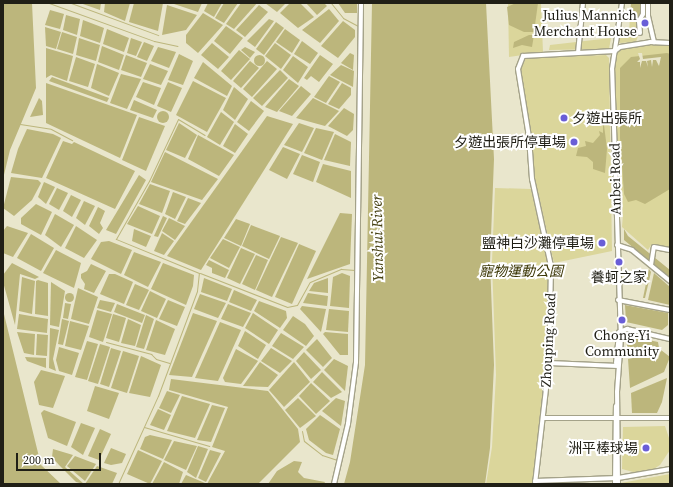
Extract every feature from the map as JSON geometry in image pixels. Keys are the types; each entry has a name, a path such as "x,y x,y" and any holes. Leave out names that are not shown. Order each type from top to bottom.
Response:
{"street":[{"path":"334,484 348,424 356,362 361,3"},
{"path":"583,3 578,53 615,51 620,47 654,42 670,43"},
{"name":"Anbei Road","path":"616,484 617,366 619,332 612,69 622,3"},
{"path":"640,33 639,21 643,14 643,3"},
{"path":"648,3 654,42"},
{"name":"Zhouping Road","path":"535,483 549,363 551,266 532,179 529,137 518,69 523,56 578,53"},
{"path":"617,245 628,247 670,281"},
{"path":"651,265 654,247 670,250"},
{"path":"618,300 670,310"},
{"path":"619,332 627,329 670,339"},
{"path":"549,363 617,366"},
{"path":"543,418 670,418"},
{"path":"535,483 616,478 670,469"}],"green space":[{"path":"508,3 541,3 543,52 509,57"},
{"path":"630,16 640,17 638,32 629,33"},
{"path":"638,36 636,42 619,43 620,38"},
{"path":"611,38 609,49 549,50 550,45"},
{"path":"655,43 670,45 670,248 651,245 648,250 622,227 623,214 619,213 615,67 617,53 623,48"},
{"path":"606,55 609,58 612,251 554,263 535,179 521,69 526,58"},
{"name":"寵物運動公園","path":"495,188 531,189 549,269 547,362 533,484 486,484 492,447 496,375 492,262"},
{"name":"洲平棒球場","path":"665,426 670,441 670,450 660,465 649,472 637,473 622,469 623,427"},
{"path":"670,474 670,484 621,484 621,483"}],"shaded area":[{"path":"631,3 642,3 640,17 630,16"}],"water":[{"path":"3,3 32,3 36,88 10,150 3,179"},
{"path":"80,3 101,3 100,10"},
{"path":"105,3 130,3 125,21 104,12"},
{"path":"134,3 163,3 158,31 129,22"},
{"path":"171,3 202,3 198,12"},
{"path":"208,3 222,3 214,17 204,11"},
{"path":"224,3 238,3 224,23 215,18"},
{"path":"241,3 257,3 234,29 226,24"},
{"path":"265,3 286,3 277,12"},
{"path":"290,3 300,3 314,17 298,28 280,13"},
{"path":"306,3 324,3 327,6 317,15"},
{"path":"338,3 357,3 357,13 345,13"},
{"name":"Yanshui River","path":"372,3 486,3 494,159 490,262 494,365 490,448 485,484 344,484 350,462 365,365"},
{"path":"516,3 538,3 534,32 524,32 509,25 507,7"},
{"path":"167,5 197,15 186,30 162,35"},
{"path":"259,5 268,12 245,37 236,30"},
{"path":"329,9 339,21 320,43 302,30"},
{"path":"50,10 64,14 60,29 45,25"},
{"path":"203,13 223,25 198,53 186,43 186,35"},
{"path":"66,15 80,19 77,35 63,30"},
{"path":"269,19 274,21 255,47 247,41"},
{"path":"83,20 104,28 100,43 80,36"},
{"path":"343,21 355,30 355,37 338,58 321,46"},
{"path":"276,22 284,28 264,55 256,49"},
{"path":"226,26 243,38 230,54 214,41"},
{"path":"45,27 61,32 56,49 46,46"},
{"path":"107,29 129,38 124,52 103,44"},
{"path":"285,29 300,40 292,53 276,42"},
{"path":"62,32 77,37 73,54 57,49"},
{"path":"529,35 534,35 532,47 522,45 513,48 514,42"},
{"path":"79,38 100,45 96,61 76,55"},
{"path":"131,38 142,42 136,56 127,53"},
{"path":"302,41 318,53 310,64 294,54"},
{"path":"144,42 154,46 147,61 137,57"},
{"path":"212,43 229,57 218,69 201,55"},
{"path":"275,43 291,55 281,69 265,56"},
{"path":"102,46 124,55 119,70 98,62"},
{"path":"158,47 176,52 169,68 151,61"},
{"path":"245,47 255,52 250,58 241,50"},
{"path":"46,48 73,56 67,81 51,75 46,78"},
{"path":"239,50 250,59 231,80 221,71"},
{"path":"350,53 354,55 353,70 341,63"},
{"path":"667,53 670,54 670,189 645,204 636,200 628,202 624,194 620,138 620,68 631,57"},
{"path":"179,54 193,61 183,85 168,80"},
{"path":"259,54 263,56 265,60 263,64 259,66 255,64 253,60 255,56"},
{"path":"126,55 147,63 141,77 121,70"},
{"path":"320,55 333,64 319,82 311,76 307,80 304,78"},
{"path":"293,56 308,67 298,83 283,70"},
{"path":"76,57 95,64 88,87 69,81"},
{"path":"250,61 259,68 241,88 233,81"},
{"path":"267,61 277,69 252,97 243,89"},
{"path":"203,62 232,86 227,96 194,78"},
{"path":"97,64 119,73 109,96 91,88"},
{"path":"150,64 168,71 161,85 143,79"},
{"path":"341,65 354,71 353,87 330,75"},
{"path":"280,70 288,78 262,106 253,98"},
{"path":"121,74 141,79 127,109 110,103"},
{"path":"329,76 340,82 326,103 314,97"},
{"path":"52,77 109,98 107,102 49,81"},
{"path":"289,79 299,86 277,112 265,107"},
{"path":"193,81 226,98 207,132 176,115"},
{"path":"143,82 161,88 154,105 136,97"},
{"path":"168,82 182,88 171,112 157,106"},
{"path":"46,83 137,115 120,158 46,123"},
{"path":"342,83 351,88 351,95 339,109 328,104"},
{"path":"301,86 311,94 292,116 279,111"},
{"path":"234,87 248,99 235,120 223,110"},
{"path":"39,98 42,101 43,115 30,117"},
{"path":"313,98 339,111 325,126 296,118"},
{"path":"134,100 157,110 153,118 130,110"},
{"path":"251,101 264,111 249,131 237,122"},
{"path":"344,108 354,114 353,130 347,136 328,126"},
{"path":"161,111 165,111 169,117 165,123 161,123 157,119 157,115"},
{"path":"221,112 234,122 220,145 207,137"},
{"path":"267,116 293,124 201,270 167,256"},
{"path":"139,117 165,126 146,171 122,160"},
{"path":"603,117 607,149 605,173 593,169 593,162 587,157 576,156 578,148 586,146 585,141 593,143 600,135 599,131 603,133"},
{"path":"179,123 197,135 185,158 166,150"},
{"path":"299,123 314,128 302,152 284,145"},
{"path":"235,124 248,134 235,153 223,146"},
{"path":"316,128 334,132 322,160 304,153"},
{"path":"27,129 53,134 61,138 42,178 11,173 18,149"},
{"path":"335,134 351,142 350,166 324,160"},
{"path":"198,135 234,155 219,176 188,159"},
{"path":"63,141 72,144 74,142 135,171 115,209 46,178"},
{"path":"283,147 300,154 287,179 269,170"},
{"path":"165,152 218,179 202,200 151,182"},
{"path":"302,155 320,162 313,182 293,174"},
{"path":"323,164 351,171 351,198 316,182"},
{"path":"139,175 146,180 116,234 106,230"},
{"path":"11,177 38,180 41,183 32,200 14,216 3,208"},
{"path":"44,182 55,187 46,204 38,197"},
{"path":"150,184 170,191 162,213 139,204"},
{"path":"57,188 68,193 59,210 49,204"},
{"path":"173,192 186,197 175,219 165,214"},
{"path":"71,195 81,200 72,217 63,211"},
{"path":"188,198 201,203 185,224 177,221"},
{"path":"84,201 95,206 85,225 76,218"},
{"path":"36,204 52,212 41,235 21,224 21,218"},
{"path":"138,206 160,216 152,234 127,224"},
{"path":"98,207 105,211 100,223 103,228 99,234 89,226"},
{"path":"340,213 352,214 350,264 307,279"},
{"path":"55,214 74,225 61,247 45,235"},
{"path":"163,216 167,218 158,237 154,236"},
{"path":"169,218 185,226 175,240 162,231"},
{"path":"236,219 250,224 241,246 224,238"},
{"path":"251,225 280,236 269,259 242,246"},
{"path":"7,226 28,233 13,257 3,253 3,231"},
{"path":"76,226 97,240 84,258 65,248"},
{"path":"134,229 151,236 146,247 132,241"},
{"path":"624,229 628,236 670,270 670,278 624,240"},
{"path":"162,233 174,241 164,255 154,251"},
{"path":"31,234 54,248 41,271 17,258"},
{"path":"281,237 298,243 272,297 256,290"},
{"path":"223,239 240,247 229,268 210,258"},
{"path":"109,241 132,250 121,274 91,259 101,242"},
{"path":"299,244 316,251 292,304 275,297"},
{"path":"241,248 255,254 240,284 227,278"},
{"path":"56,250 81,263 74,288 43,273"},
{"path":"134,252 161,262 148,287 124,275"},
{"path":"256,255 268,260 255,290 242,284"},
{"path":"209,260 229,270 225,278 212,273 212,268 206,265"},
{"path":"12,263 39,277 35,279 20,274 15,325 3,282 3,275"},
{"path":"163,263 194,275 193,286 186,305 151,289"},
{"path":"91,264 106,271 94,293 84,289 85,284 81,278 81,274 87,271"},
{"path":"649,269 651,272 645,298 643,298"},
{"path":"342,273 350,276 349,308 330,306 333,277"},
{"path":"654,273 670,287 670,305 648,300"},
{"path":"109,274 115,274 133,282 124,304 100,294"},
{"path":"22,277 35,281 32,314 19,311"},
{"path":"204,278 232,289 227,301 201,292"},
{"path":"328,278 328,293 309,291 314,283"},
{"path":"38,280 48,283 48,316 35,314 36,281"},
{"path":"51,282 65,291 59,327 50,325"},
{"path":"135,284 149,290 139,310 126,305"},
{"path":"78,288 98,297 89,324 71,319"},
{"path":"234,290 257,300 251,311 229,302"},
{"path":"150,291 166,299 157,318 141,311"},
{"path":"69,292 74,297 69,302 64,297"},
{"path":"308,293 328,296 327,306 303,303"},
{"path":"200,294 226,303 218,318 194,309"},
{"path":"100,300 115,303 111,312 97,308"},
{"path":"168,300 185,307 177,326 159,319"},
{"path":"259,301 286,311 287,318 280,328 254,311"},
{"path":"65,303 71,304 68,319 63,318"},
{"path":"117,304 145,315 142,323 114,312"},
{"path":"228,304 251,313 243,327 221,319"},
{"path":"625,305 668,313 668,325 662,330 626,322"},
{"path":"302,306 326,309 321,332 300,309"},
{"path":"329,309 349,311 348,332 326,330"},
{"path":"3,310 41,465 61,484 3,484"},
{"path":"97,310 112,314 103,342 89,337"},
{"path":"193,313 217,321 192,377 169,375"},
{"path":"253,313 278,330 269,344 245,328"},
{"path":"19,314 48,319 47,333 17,329"},
{"path":"113,314 126,318 119,342 106,338"},
{"path":"146,315 154,319 144,349 136,347"},
{"path":"293,316 305,324 314,336 306,346 283,330"},
{"path":"62,319 69,321 63,345 58,344"},
{"path":"128,319 141,325 135,346 121,343"},
{"path":"156,320 175,329 165,355 146,350"},
{"path":"70,321 89,326 81,350 65,346"},
{"path":"220,322 241,330 218,381 195,378"},
{"path":"50,328 59,330 53,359 56,371 49,368"},
{"path":"245,331 266,345 258,359 238,346"},
{"path":"17,332 35,334 34,355 24,353"},
{"path":"325,332 348,334 348,355 340,355 323,334"},
{"path":"281,333 304,347 293,359 272,346"},
{"path":"37,334 48,335 47,356 36,355"},
{"path":"630,336 658,342 659,348 655,352 630,353 626,349"},
{"path":"317,339 332,358 323,367 306,350"},
{"path":"87,341 98,344 87,380 75,377"},
{"path":"100,344 110,347 98,384 88,381"},
{"path":"59,347 79,353 72,375 59,371 56,360"},
{"path":"111,348 121,351 109,387 100,384"},
{"path":"271,348 292,361 280,373 261,361"},
{"path":"236,349 258,361 241,384 225,382 223,378"},
{"path":"661,350 670,357 664,372 630,388 628,359 648,355 658,359"},
{"path":"123,351 139,356 127,393 111,388"},
{"path":"304,352 321,370 311,379 296,361"},
{"path":"141,356 161,365 150,397 129,393"},
{"path":"25,357 46,358 46,368 27,361"},
{"path":"334,359 348,366 345,391 324,370"},
{"path":"260,362 278,375 268,387 243,386"},
{"path":"294,362 310,382 284,407 269,390"},
{"path":"41,370 65,376 53,408 39,405 34,382"},
{"path":"322,372 342,392 331,398 313,382"},
{"path":"667,378 662,402 657,413 632,413 631,393"},
{"path":"171,379 268,391 298,429 300,442 258,484 207,484 225,451 212,447 228,407 169,390"},
{"path":"311,383 330,401 316,414 299,396"},
{"path":"95,386 119,393 109,419 87,411"},
{"path":"167,391 180,395 171,413 159,408"},
{"path":"182,396 210,404 195,438 167,431"},
{"path":"298,398 316,416 300,428 285,410"},
{"path":"336,398 345,401 341,426 322,411"},
{"path":"212,405 225,408 211,442 197,440"},
{"path":"158,409 171,415 164,430 150,425"},
{"path":"44,410 76,422 67,446 48,438 41,413"},
{"path":"320,415 340,429 333,455 326,453 309,440 306,429"},
{"path":"81,423 95,428 83,455 71,447"},
{"path":"100,429 111,434 99,460 88,456"},
{"path":"150,435 172,440 163,459 140,449 145,437"},
{"path":"174,441 197,446 186,470 164,460"},
{"path":"198,446 208,449 196,478 187,472"},
{"path":"111,448 126,454 122,463 111,465 104,463"},
{"path":"53,449 73,455 65,467 84,484 76,482 59,465 52,457"},
{"path":"138,450 162,461 150,484 127,474"},
{"path":"210,450 221,453 206,482 198,478"},
{"path":"75,456 96,464 85,481 67,466"},
{"path":"294,461 302,462 298,472 304,478 325,482 324,484 268,484 277,471"},
{"path":"164,462 183,472 179,484 152,484"},
{"path":"97,466 117,473 112,484 85,484"},
{"path":"186,475 205,483 181,484"}],"pier":[{"path":"638,53 642,53 643,59 661,57 659,66 656,60 653,60 652,67 651,60 647,61 648,67 646,61 642,61 640,68 640,62 637,62 640,59"}],"waterway":[{"path":"49,3 154,41 177,46"},
{"path":"71,3 158,35"},
{"path":"331,3 343,18 358,26"},
{"path":"118,484 158,396 197,291 199,273 116,239 149,181 178,119 205,135"},
{"path":"20,124 51,129 72,140"},
{"path":"200,273 287,307 297,305 310,282 341,269 355,270"},
{"path":"106,342 151,354 156,359 169,363"},
{"path":"144,427 209,446"},
{"path":"302,431 304,441 322,455 337,460"}],"place":[{"name":"Julius Mannich Merchant House","path":"645,23"},
{"name":"夕遊出張所","path":"564,118"},
{"name":"夕遊出張所停車場","path":"574,142"},
{"name":"鹽神白沙灘停車場","path":"602,243"},
{"name":"養蚵之家","path":"619,262"},
{"name":"Chong-Yi Community","path":"622,320"},
{"name":"洲平棒球場","path":"646,448"}]}
